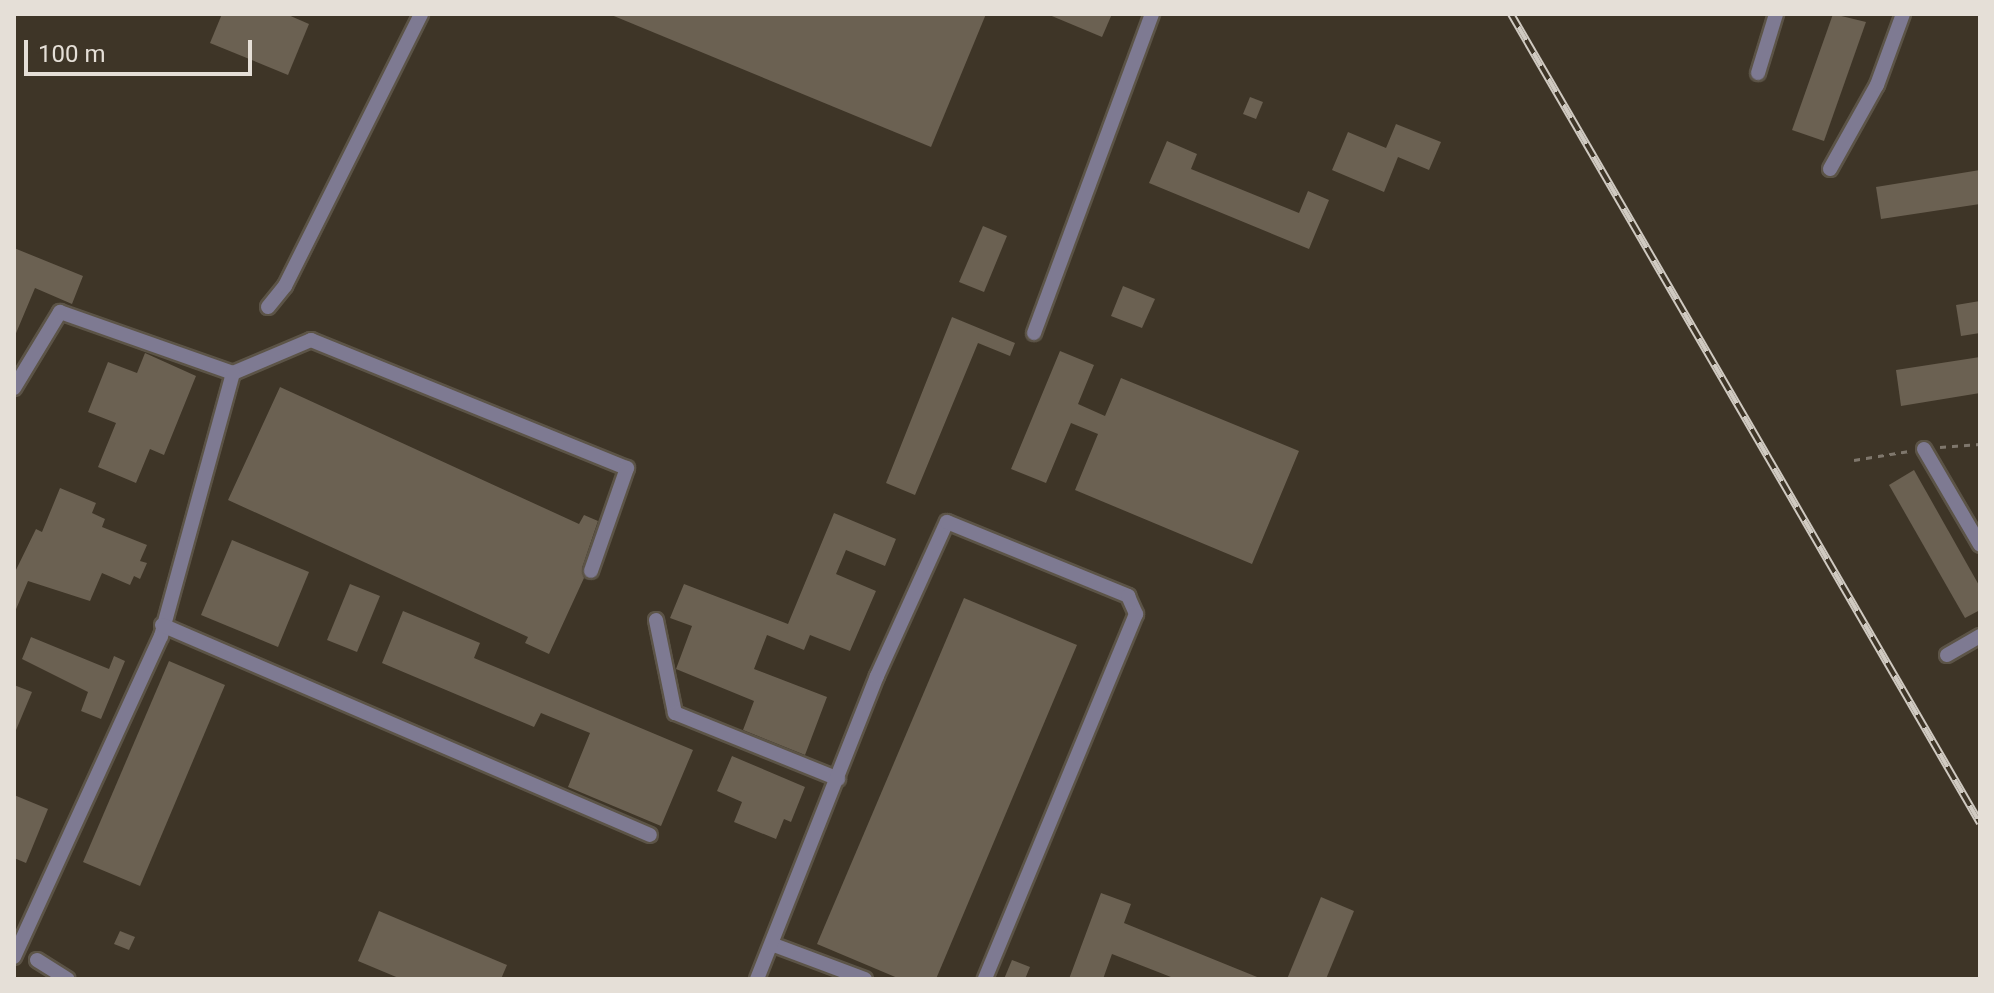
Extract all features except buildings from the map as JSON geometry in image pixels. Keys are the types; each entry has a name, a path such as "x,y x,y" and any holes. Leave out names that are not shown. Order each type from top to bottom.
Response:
{"lane":[{"path":"268,307 299,259 421,14"},
{"path":"1034,333 1152,14"},
{"path":"1758,73 1776,14"},
{"path":"1830,169 1877,85 1897,16"},
{"path":"14,388 60,312 233,373 311,340 627,468 591,571"},
{"path":"14,957 162,625 233,373"},
{"path":"1924,449 1980,545"},
{"path":"757,979 774,945 838,779 947,522 1128,596 1136,614 985,979"},
{"path":"656,620 675,713 838,779"},
{"path":"162,625 650,835"},
{"path":"1947,655 1980,636"},
{"path":"774,945 865,979"},
{"path":"37,960 68,979"}],"railway":[{"path":"1511,14 1980,823"}]}
